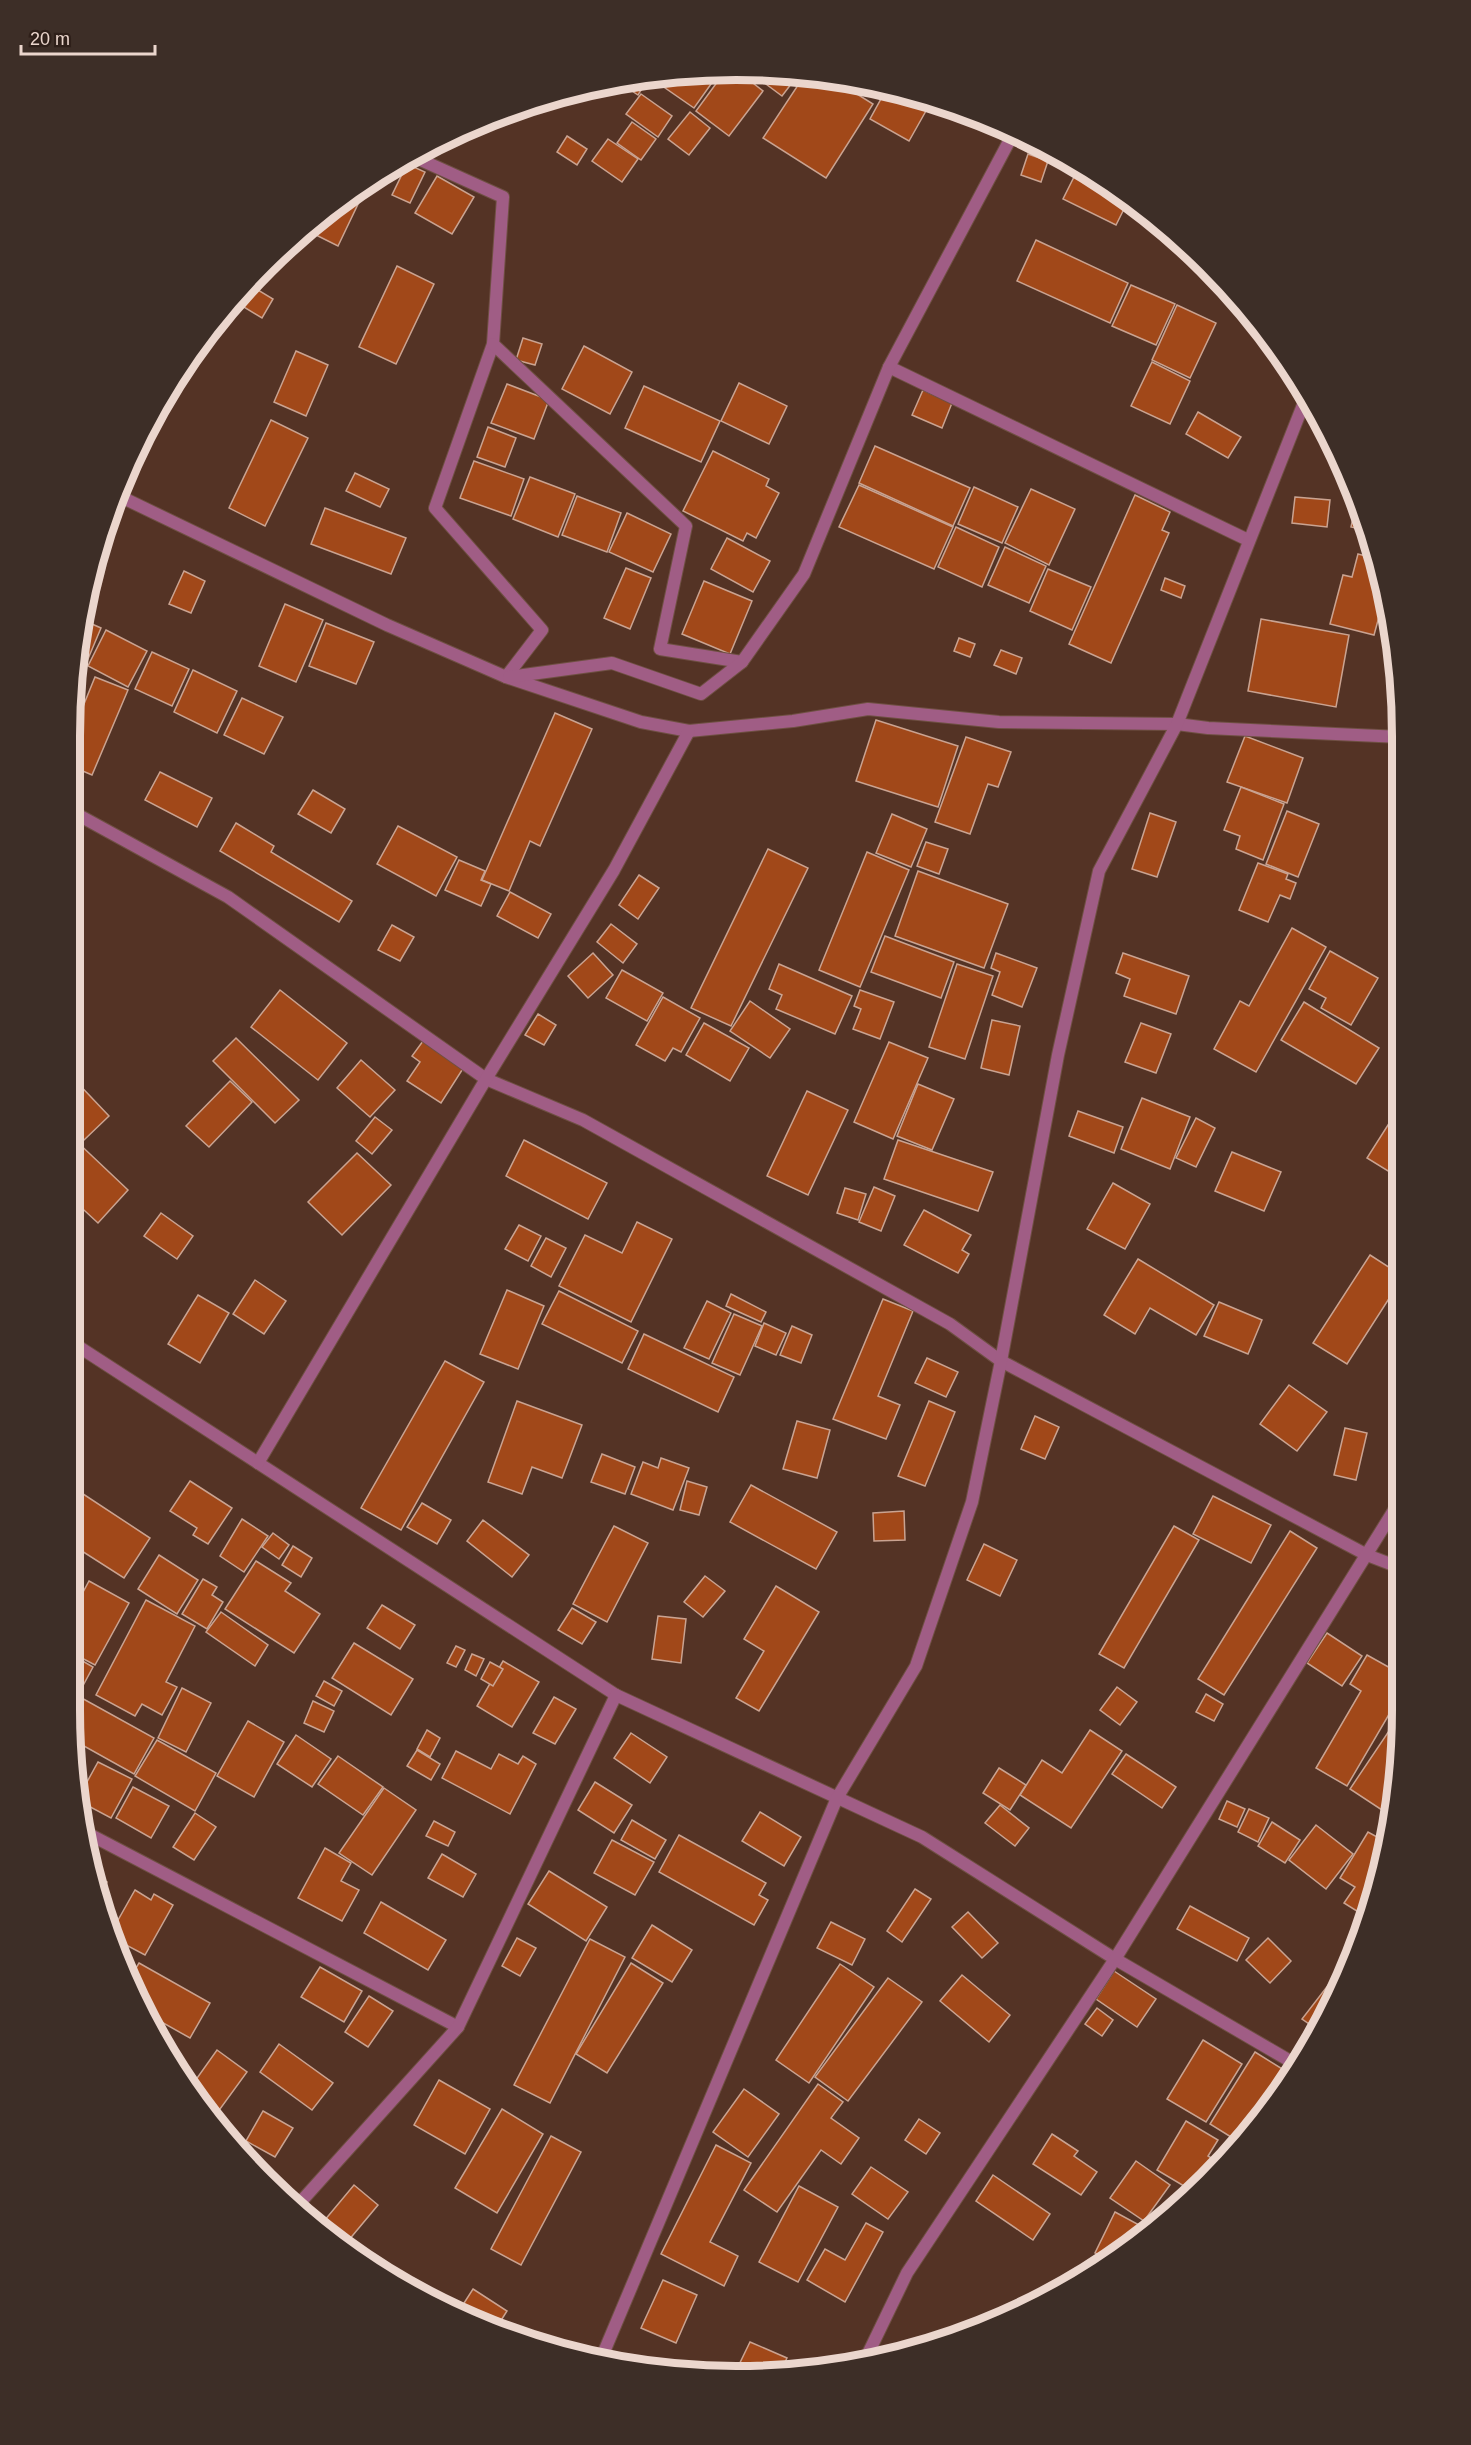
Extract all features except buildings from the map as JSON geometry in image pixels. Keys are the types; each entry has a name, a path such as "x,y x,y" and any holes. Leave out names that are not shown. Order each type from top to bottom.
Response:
{"street":[{"path":"506,677 612,663 701,694 742,662 804,574 889,367 1010,140"},
{"path":"421,160 503,197 493,344 435,508 542,630 506,677"},
{"path":"493,344 686,526 660,649 742,662"},
{"path":"889,367 1248,540"},
{"path":"604,2352 724,2061 837,1798 916,1666 972,1502 1058,1055 1099,871 1177,724 1303,406"},
{"path":"124,498 387,625 506,677 641,722 689,731 793,721 868,709 999,722 1177,724 1208,728 1392,737"},
{"path":"258,1463 486,1079 614,870 689,731"},
{"path":"80,816 228,897 486,1079 593,1126 950,1324 1001,1360 1367,1555 1392,1565"},
{"path":"80,1348 616,1695 922,1837 1115,1959 1290,2061"},
{"path":"869,2352 907,2272 1115,1959 1392,1514"},
{"path":"301,2201 458,2027 616,1695"},
{"path":"92,1836 458,2027"}]}
